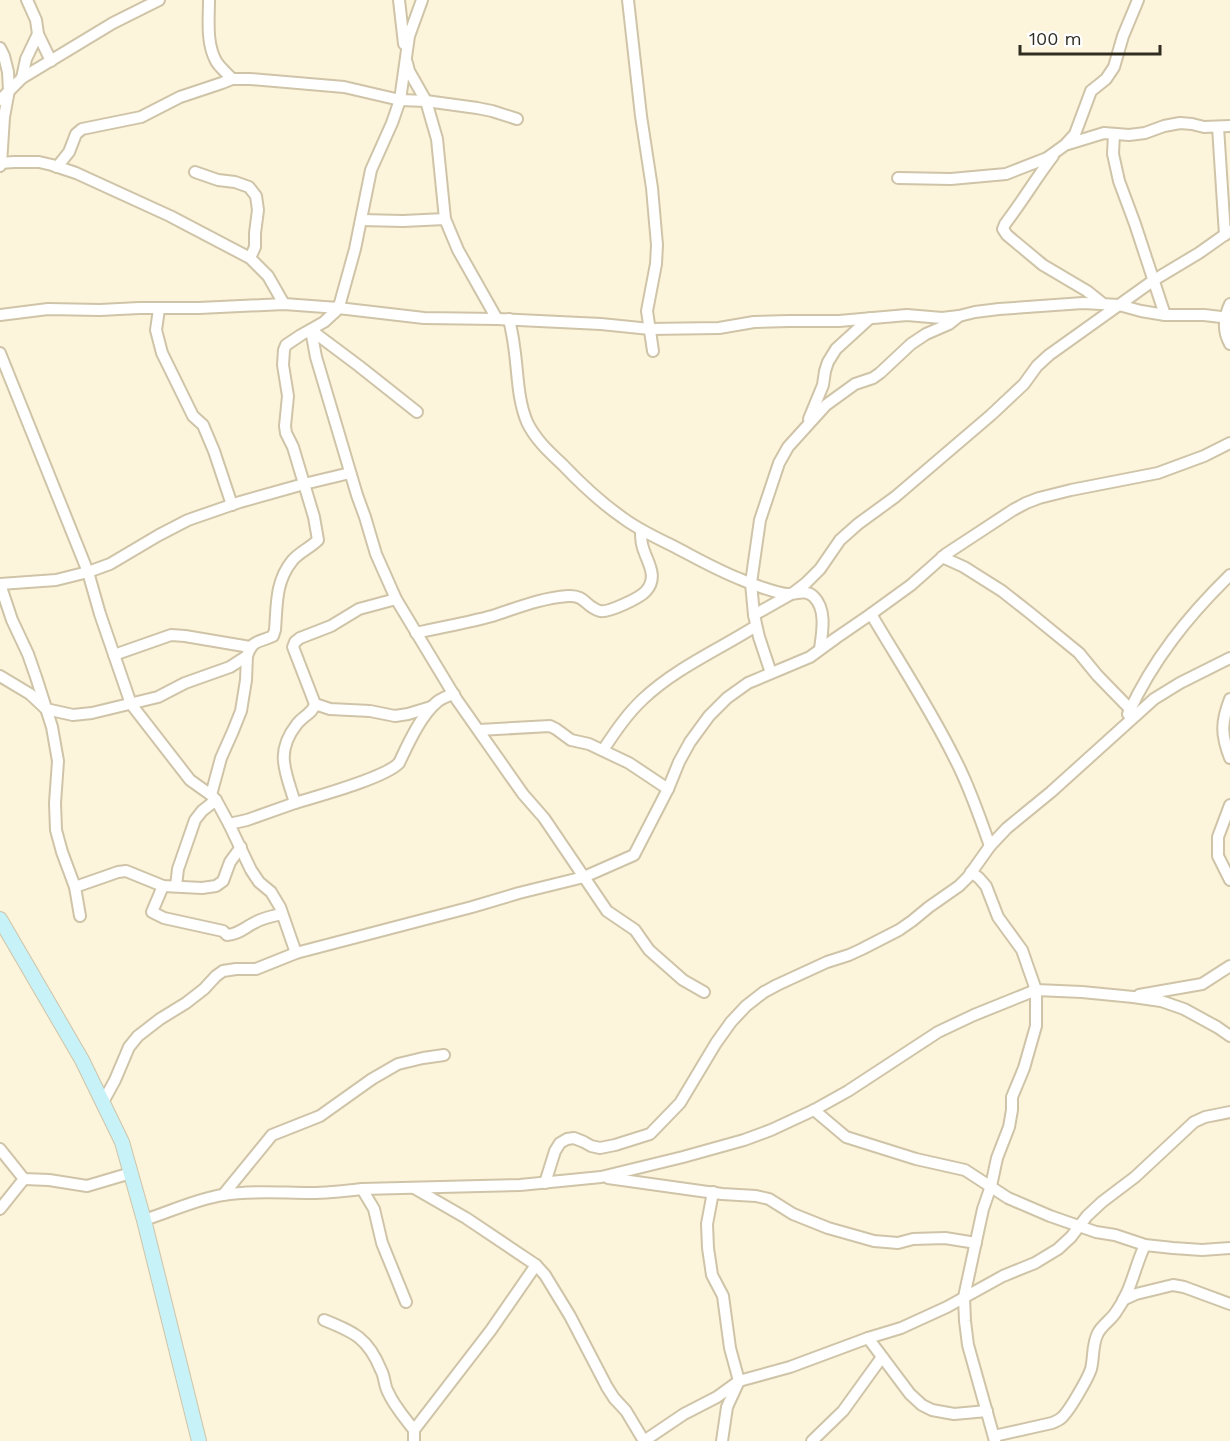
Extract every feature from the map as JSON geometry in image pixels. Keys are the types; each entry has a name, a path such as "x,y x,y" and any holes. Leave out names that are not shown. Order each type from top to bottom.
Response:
{"street":[{"path":"27,0 36,20 38,34 51,61"},
{"path":"0,100 22,78 112,23 159,0"},
{"path":"209,0 208,28 211,51 217,62 232,79"},
{"path":"399,0 408,71 426,101 437,139 445,219 458,250 497,319"},
{"path":"0,676 30,694 46,709 73,715 92,713 158,697 185,683 230,667 249,652 255,643 273,636 277,595 283,577 291,562 318,540 314,517 293,447 286,433 288,396 283,365 284,350 286,345 324,322 338,308 355,249 371,170 400,100 408,36 422,0"},
{"path":"628,0 657,245 657,264 647,311 653,351"},
{"path":"898,178 951,179 1006,174 1047,158 1065,145 1075,134 1091,92 1106,79 1114,67 1123,36 1138,0"},
{"path":"22,78 38,34"},
{"path":"0,48 8,72 9,90 0,165 14,162 39,162 57,167 76,173 170,216 250,258 268,276 284,304"},
{"path":"215,85 217,62"},
{"path":"57,167 69,152 76,134 82,129 141,117 180,97 232,79 344,87 400,100 426,101 492,111 517,119"},
{"path":"1065,145 1104,133 1129,135 1145,133 1180,123 1204,127 1230,126"},
{"path":"754,615 806,583 820,569 840,540 896,497 991,415 1024,384 1037,366 1049,355 1154,280 1227,233 1218,127"},
{"path":"1114,134 1113,154 1119,181 1136,224 1165,315"},
{"path":"1055,152 1005,224 1004,229 1007,235 1043,264 1102,303"},
{"path":"195,172 249,187 256,196 258,210 255,247 250,258"},
{"path":"361,220 445,219"},
{"path":"0,315 48,309 232,308 284,304 424,318 509,319 650,329 719,328 754,322 839,321 907,315 942,318 1007,308 1102,303 1165,315 1227,317"},
{"path":"1230,304 1225,329 1230,344"},
{"path":"159,309 156,330 162,353 193,416 203,425 232,505"},
{"path":"771,673 756,626 751,583 760,520 779,463 788,447 840,393 855,384 873,378 911,344 926,334 949,324 959,316"},
{"path":"806,427 823,386 828,362 836,349 870,318"},
{"path":"509,319 521,402 527,422 545,447 578,482 623,519 641,530 717,569 751,583 786,594 801,592 814,597 821,610 823,622 820,649"},
{"path":"311,330 417,412"},
{"path":"311,330 316,357 371,541 396,599 416,633 454,694 607,910 635,930 649,950 683,980 704,992"},
{"path":"0,353 88,572 131,704 190,780 214,798 251,870 259,882 271,892 280,907 296,953"},
{"path":"104,1102 129,1047 138,1036 186,1003 223,971 256,969 296,953 519,892 584,877 634,855 690,742 709,716 727,698 748,683 810,657 911,585 942,557 1013,510 1039,498 1082,487 1158,473 1204,456 1230,443"},
{"path":"80,916 75,887 56,830 58,761 52,727 28,654 12,620 1,588 56,580 88,572 110,564 188,520 304,484 350,473"},
{"path":"416,633 470,622 552,598 581,597 587,604 599,611 605,611 637,598 645,592 652,581 648,559 642,546 641,530"},
{"path":"942,557 964,567 1002,591 1038,619 1079,653 1131,710"},
{"path":"1123,727 1152,668 1168,644 1199,606 1230,575"},
{"path":"295,803 283,761 284,747 298,722 314,709 315,704 293,647 295,642 331,626 359,609 396,599"},
{"path":"871,614 925,703 953,755 990,846"},
{"path":"603,750 620,725 655,689 715,649 756,626"},
{"path":"114,655 171,635 249,652"},
{"path":"176,886 178,869 195,820 214,798 221,758 241,711 249,652"},
{"path":"545,1183 555,1151 560,1143 567,1139 574,1138 600,1148 650,1134 680,1103 716,1043 746,1006 764,992 827,962 849,955 899,930 968,877 990,846 1007,828 1051,792 1154,699 1230,658"},
{"path":"229,824 360,782 395,767 432,707 444,697 454,694"},
{"path":"1230,699 1223,721 1223,736 1230,758"},
{"path":"315,704 330,709 370,711 395,716 432,707"},
{"path":"52,727 73,715"},
{"path":"479,730 550,726 571,740 588,744 629,763 668,789"},
{"path":"1230,805 1218,837 1218,855 1230,880"},
{"path":"75,887 118,872 126,872 163,886 202,888 216,886 223,881 230,862 240,848"},
{"path":"971,872 986,886 999,917 1022,950 1036,990 1036,1026 1024,1068 1012,1097 1009,1127 997,1158 983,1209 964,1297 968,1346 994,1438 1052,1423 1068,1411 1090,1372 1094,1341 1123,1300 1133,1280 1145,1245"},
{"path":"163,886 152,912 155,915 213,928 227,935 235,934 254,923 282,914"},
{"path":"0,921 82,1060 122,1142 144,1220 199,1441"},
{"path":"1132,997 1202,984 1230,966"},
{"path":"144,1220 200,1200 223,1195 253,1192 319,1193 362,1189 545,1183 602,1177 683,1157 744,1140 814,1110 848,1091 938,1032 1036,990 1082,992 1161,1001 1184,1009 1230,1036"},
{"path":"223,1195 272,1135 320,1116 372,1079 398,1064 444,1055"},
{"path":"814,1110 846,1137 916,1159 965,1170 1008,1198 1096,1232 1115,1235 1145,1245 1202,1250 1230,1248"},
{"path":"411,1187 466,1218 536,1265 545,1275 570,1316 607,1387 626,1411 644,1441 739,1381 790,1367 901,1328 1003,1276 1035,1263 1071,1237 1078,1226 1102,1202 1135,1177 1194,1122 1205,1117 1230,1112"},
{"path":"0,1149 24,1179 87,1186 131,1173"},
{"path":"602,1177 756,1196 828,1228 873,1241 898,1243 913,1239 937,1238 976,1243"},
{"path":"0,1209 24,1179"},
{"path":"362,1189 374,1209 382,1243 406,1302"},
{"path":"713,1192 707,1224 708,1248 712,1275 723,1296 730,1348 739,1381 727,1407 722,1441"},
{"path":"324,1320 361,1338 372,1350 383,1372 387,1390 414,1436 536,1265"},
{"path":"1123,1300 1136,1294 1173,1285 1230,1304"},
{"path":"868,1338 910,1394 922,1406 954,1414 987,1411"},
{"path":"812,1441 843,1411 882,1357"}]}
